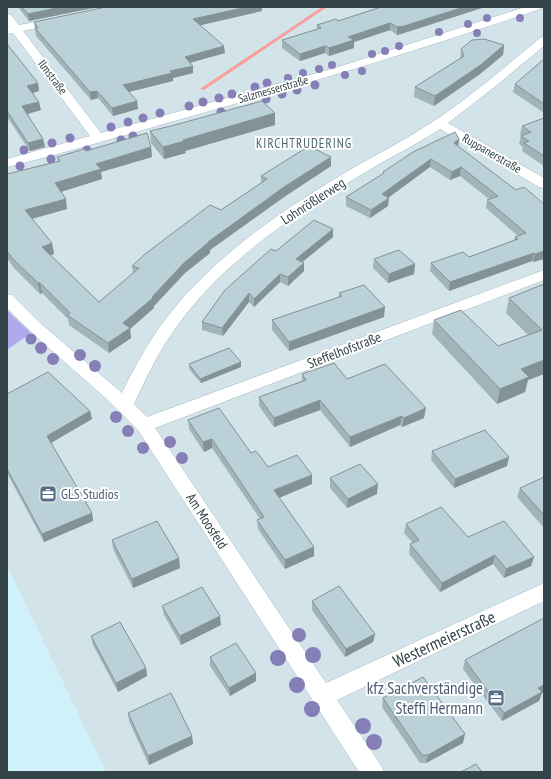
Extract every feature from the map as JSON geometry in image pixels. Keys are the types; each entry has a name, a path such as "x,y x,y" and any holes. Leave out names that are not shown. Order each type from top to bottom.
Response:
{"street":[{"name":"Salzmesserstraße","path":"7,163 306,80 458,34 536,7"},
{"name":"Ilmstraße","path":"7,17 12,30 98,138"},
{"path":"12,30 68,18"},
{"name":"Lohnrößlerweg","path":"125,405 149,355 171,323 198,291 228,263 282,221 338,184 439,123 496,81 544,40"},
{"name":"Ruppanerstraße","path":"439,123 538,175 544,184"},
{"name":"Steffelhofstraße","path":"144,425 544,275"},
{"name":"Am Moosfeld","path":"7,299 34,327 125,405 144,425 372,772"},
{"name":"Westermeierstraße","path":"322,696 544,592"}],"shaded area":[{"path":"7,7 544,7 544,772 106,772 7,566 7,350 31,333 7,310"},
{"path":"7,310 31,333 7,350"},
{"path":"7,566 106,772 7,772"}],"building":[{"path":"22,7 61,7 28,14"},
{"path":"106,7 247,7 193,19 224,46 185,57 193,66 170,71 172,73 123,85 137,101 112,108 97,91 90,92 35,28 38,28 34,22"},
{"path":"381,7 464,7 404,26 397,27 390,23 348,37 354,40 329,48 325,46 300,54 282,40 321,28 317,25 336,19 338,21"},
{"path":"484,39 504,45 482,64 435,96 415,87 464,56 461,49 472,40"},
{"path":"7,44 38,83 27,86 39,102 22,106 43,139 28,143 7,111"},
{"path":"544,59 544,104 515,84"},
{"path":"262,101 275,113 163,147 150,131 171,126"},
{"path":"544,118 544,156 524,143 529,141 521,136 531,132 522,126"},
{"path":"455,132 459,139 454,143 516,190 524,187 544,204 544,251 534,253 450,282 431,263 463,252 469,257 518,239 515,237 526,233 487,200 498,196 461,167 452,172 431,159 382,194 389,198 371,210 346,197 384,173 383,172 413,152"},
{"path":"147,133 151,147 96,164 101,169 55,183 66,199 25,210 52,243 42,247 99,302 139,268 132,266 145,254 210,205 221,210 267,179 261,176 309,146 331,157 284,187 208,242 184,263 152,297 153,298 123,323 130,328 108,343 67,315 70,313 12,258 7,251 7,174 60,161 57,157 84,149 86,151"},
{"path":"314,220 333,229 296,259 304,263 288,277 280,274 254,299 249,293 222,328 202,322 225,290 271,249 276,251"},
{"path":"399,250 415,264 389,274 374,259"},
{"path":"544,284 544,360 521,369 529,377 500,389 434,320 461,310 498,346 542,330 509,298"},
{"path":"364,285 385,307 289,342 272,320 342,296 339,293"},
{"path":"229,348 241,362 200,379 189,364"},
{"path":"334,363 347,379 385,364 426,408 404,418 402,416 350,437 320,400 274,418 259,397 306,380 302,374"},
{"path":"48,372 90,411 47,436 92,513 42,534 7,469 7,394"},
{"path":"219,408 251,453 256,451 268,467 297,455 312,475 274,490 314,547 285,560 257,520 264,517 212,439 203,442 188,420"},
{"path":"485,430 509,457 455,479 432,451"},
{"path":"360,464 378,484 348,499 330,478"},
{"path":"544,477 544,515 520,488"},
{"path":"441,507 468,537 504,521 534,557 506,569 495,555 442,583 410,544 419,540 406,524"},
{"path":"157,521 179,558 132,579 112,540"},
{"path":"339,586 375,634 346,649 312,601"},
{"path":"202,587 220,616 180,636 162,606"},
{"path":"544,618 544,685 538,688 542,692 504,713 465,660"},
{"path":"120,622 146,668 116,683 91,636"},
{"path":"236,643 256,673 229,688 210,657"},
{"path":"423,677 465,734 428,755 422,755 383,698"},
{"path":"171,693 192,736 148,756 128,713"},
{"path":"476,764 482,772 461,772"}],"waterway":[{"path":"202,89 325,7"}],"place":[{"name":"GLS Studios","path":"48,494"},
{"name":"kfz Sachverständige Steffi Hermann","path":"496,698"}],"district":[{"name":"KIRCHTRUDERING","path":"304,143"}]}
